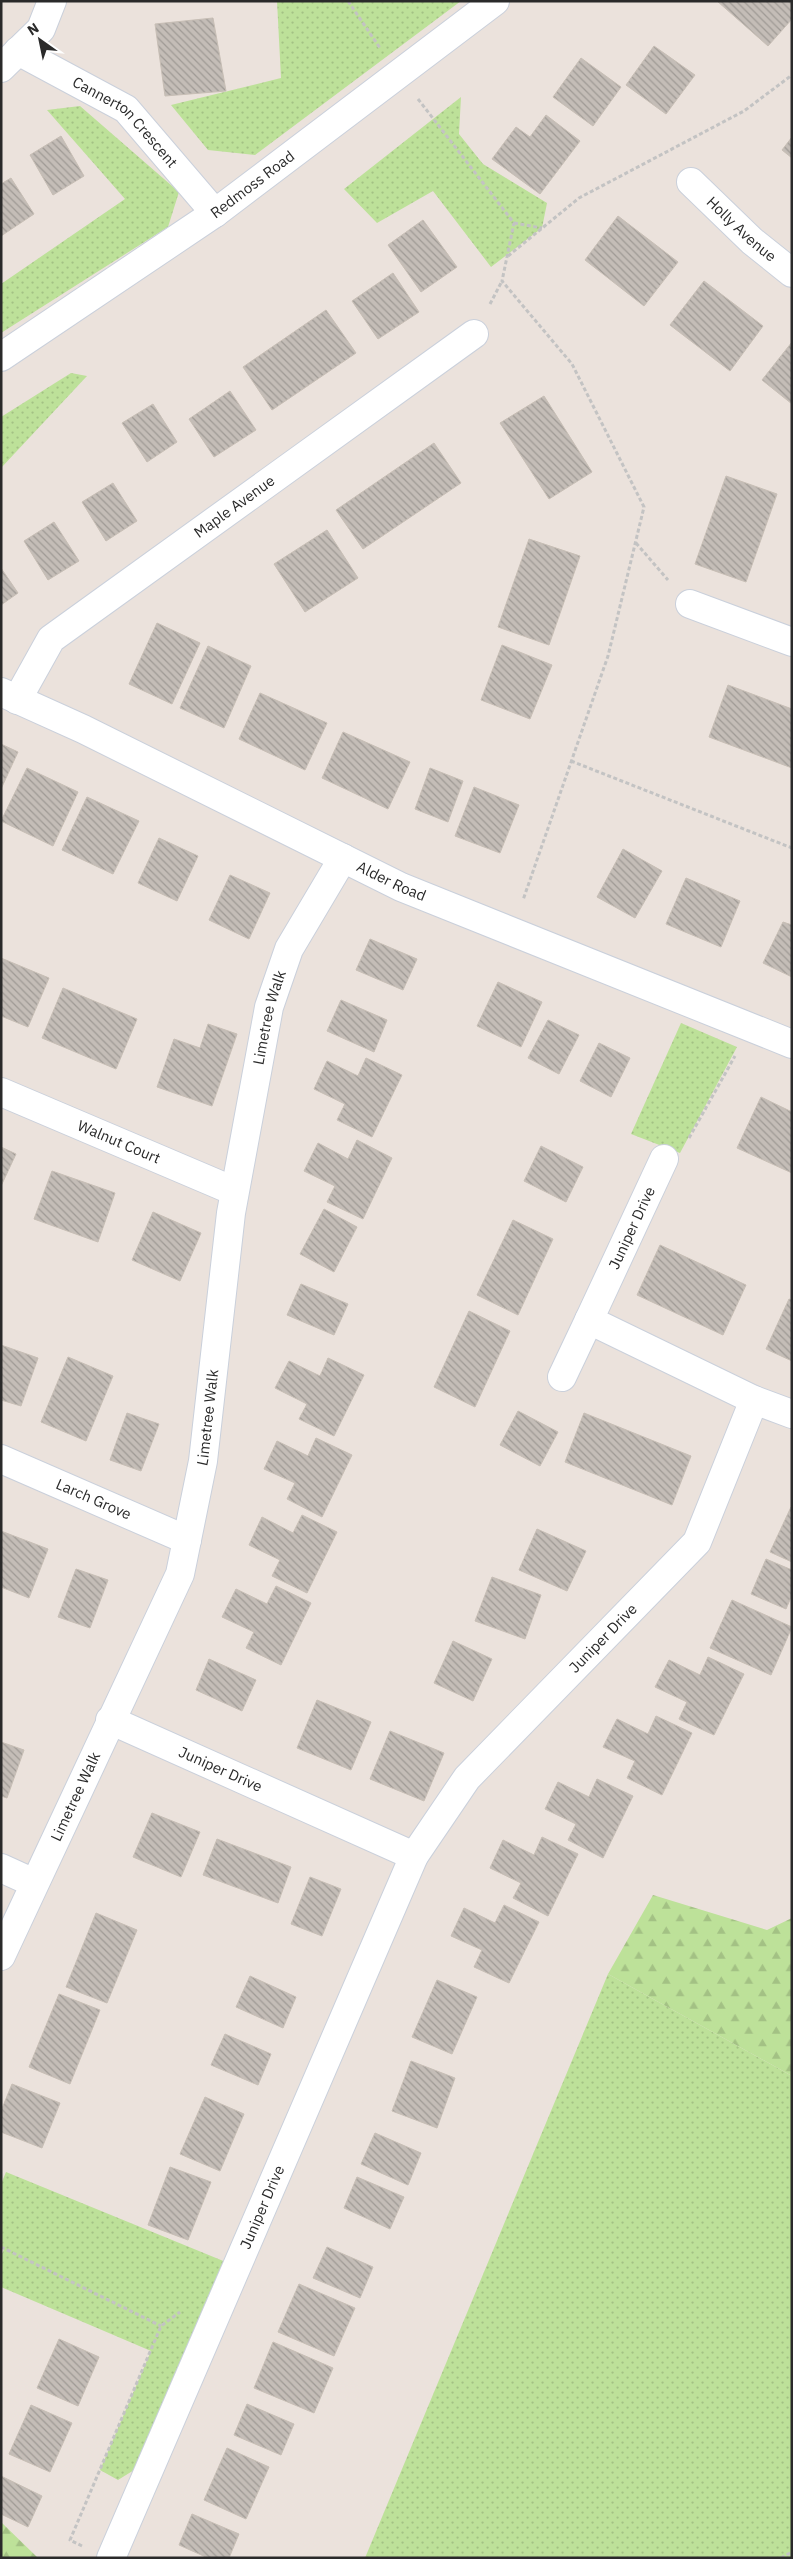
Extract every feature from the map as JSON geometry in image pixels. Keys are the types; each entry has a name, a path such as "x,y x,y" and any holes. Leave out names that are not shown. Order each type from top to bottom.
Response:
{"street":[{"name":"Cannerton Crescent","path":"52,1 41,29 10,59 126,109 215,214"},
{"name":"Redmoss Road","path":"1,357 215,214 494,1"},
{"name":"Holly Avenue","path":"691,182 752,241 792,273"},
{"name":"Maple Avenue","path":"9,696 51,639 474,334"},
{"path":"690,604 792,642"},
{"name":"Alder Road","path":"9,696 83,729 401,886 792,1044"},
{"name":"Limetree Walk","path":"1,1956 180,1574 203,1461 234,1191 269,1007 289,950 343,858"},
{"name":"Walnut Court","path":"1,1092 234,1191"},
{"name":"Juniper Drive","path":"562,1377 664,1159"},
{"path":"589,1320 754,1400 792,1414"},
{"name":"Juniper Drive","path":"99,2553 414,1856 467,1778 697,1542 754,1400"},
{"name":"Larch Grove","path":"1,1458 187,1540"},
{"name":"Juniper Drive","path":"110,1720 414,1856"},
{"path":"1,1868 34,1883"}],"path":[{"path":"348,1 399,75 514,222 542,228"},
{"path":"507,257 579,198 744,111 792,75"},
{"path":"512,931 608,656 644,507 572,364 502,280 514,222"},
{"path":"635,543 690,604"},
{"path":"571,761 792,848"},
{"path":"664,1159 680,1153 751,1027"},
{"path":"1,2247 161,2326"},
{"path":"99,2553 70,2540 161,2326 184,2308"},
{"path":"781,2558 792,2552"}],"green space":[{"path":"277,1 461,1 255,155 208,150 171,105 281,78"},
{"path":"461,97 459,134 483,164 547,203 542,228 491,267 433,191 377,223 344,189"},
{"path":"80,106 179,192 168,227 1,333 1,284 125,199 47,110"},
{"path":"71,373 87,376 1,468 1,417"},
{"path":"681,1023 737,1047 680,1153 631,1134"},
{"path":"653,1895 767,1930 792,1918 792,2076 608,1974"},
{"path":"608,1974 792,2076 792,2558 365,2558"},
{"path":"6,2172 238,2267 155,2457 118,2480 100,2470 151,2351 1,2287 1,2256 4,2249 1,2247 1,2184"},
{"path":"1,2522 38,2558 1,2558"}],"building":[{"path":"717,1 792,1 792,19 768,46"},
{"path":"213,18 226,91 165,96 155,24"},
{"path":"654,46 695,75 666,114 626,85"},
{"path":"581,58 621,87 593,126 553,97"},
{"path":"546,115 580,141 540,194 492,159 516,127 530,137"},
{"path":"61,136 84,176 53,195 30,155"},
{"path":"792,137 792,158 782,150"},
{"path":"11,178 34,214 1,236 1,184"},
{"path":"618,216 678,262 644,306 585,260"},
{"path":"423,220 457,267 421,292 388,245"},
{"path":"393,273 419,312 378,339 352,301"},
{"path":"704,281 763,326 730,371 670,325"},
{"path":"326,310 356,353 272,410 243,367"},
{"path":"792,342 792,404 762,380"},
{"path":"230,391 256,430 214,457 189,419"},
{"path":"544,396 592,472 549,499 500,423"},
{"path":"153,404 177,442 147,462 122,423"},
{"path":"434,443 461,483 363,549 336,510"},
{"path":"726,476 777,494 746,582 695,564"},
{"path":"113,483 137,521 106,541 82,502"},
{"path":"54,522 79,561 48,580 24,541"},
{"path":"327,530 358,578 305,612 274,564"},
{"path":"529,539 580,556 549,645 498,627"},
{"path":"1,568 18,593 1,605"},
{"path":"157,623 200,643 172,704 129,684"},
{"path":"502,645 552,665 530,719 481,700"},
{"path":"208,646 251,666 224,728 180,708"},
{"path":"728,685 792,709 792,768 709,737"},
{"path":"260,693 327,723 305,770 239,739"},
{"path":"343,732 410,762 388,809 322,778"},
{"path":"1,744 18,752 1,789"},
{"path":"27,768 78,792 53,846 1,821"},
{"path":"430,768 463,781 448,822 415,809"},
{"path":"474,787 519,805 500,853 455,836"},
{"path":"87,797 139,821 113,874 62,850"},
{"path":"159,838 198,856 177,901 138,883"},
{"path":"623,849 662,871 635,918 597,897"},
{"path":"230,875 270,893 249,939 209,920"},
{"path":"686,878 740,901 721,947 666,924"},
{"path":"783,922 792,925 792,977 763,963"},
{"path":"370,939 417,959 403,990 356,970"},
{"path":"1,958 49,978 28,1027 1,1016"},
{"path":"498,982 542,1002 521,1047 477,1026"},
{"path":"63,988 137,1019 116,1069 42,1038"},
{"path":"341,1000 387,1020 374,1052 327,1031"},
{"path":"548,1020 579,1035 559,1074 528,1058"},
{"path":"208,1024 237,1034 212,1106 157,1087 174,1039 200,1048"},
{"path":"599,1043 630,1058 611,1097 580,1081"},
{"path":"366,1058 402,1075 372,1137 337,1120 345,1104 314,1089 327,1061 358,1076"},
{"path":"761,1097 792,1112 792,1173 737,1148"},
{"path":"357,1140 392,1158 363,1219 327,1202 335,1186 304,1171 318,1143 348,1159"},
{"path":"541,1146 583,1167 566,1202 524,1181"},
{"path":"1,1147 16,1154 1,1186"},
{"path":"52,1171 115,1193 98,1242 34,1219"},
{"path":"324,1209 357,1227 334,1272 300,1254"},
{"path":"153,1212 201,1233 180,1281 132,1260"},
{"path":"513,1220 553,1239 518,1315 477,1295"},
{"path":"660,1245 746,1285 723,1335 637,1295"},
{"path":"301,1284 348,1304 334,1335 287,1315"},
{"path":"789,1299 792,1300 792,1361 766,1349"},
{"path":"469,1311 510,1331 475,1407 434,1387"},
{"path":"1,1345 38,1358 21,1406 1,1400"},
{"path":"68,1357 113,1376 86,1441 41,1422"},
{"path":"328,1358 364,1375 334,1436 299,1419 307,1404 275,1388 289,1361 320,1376"},
{"path":"518,1411 558,1432 540,1466 500,1445"},
{"path":"127,1413 159,1424 141,1471 110,1460"},
{"path":"584,1413 691,1456 672,1505 565,1462"},
{"path":"316,1438 352,1455 322,1517 287,1499 295,1483 264,1469 277,1441 308,1456"},
{"path":"792,1507 792,1562 770,1552"},
{"path":"302,1515 337,1532 307,1593 272,1576 280,1560 249,1545 262,1517 293,1533"},
{"path":"537,1529 586,1551 567,1591 519,1570"},
{"path":"1,1531 48,1549 29,1598 1,1587"},
{"path":"766,1559 792,1570 792,1595 786,1609 751,1594"},
{"path":"76,1569 108,1580 90,1628 58,1617"},
{"path":"492,1577 541,1595 525,1639 475,1621"},
{"path":"276,1586 311,1603 281,1665 246,1648 254,1632 222,1617 236,1589 267,1604"},
{"path":"732,1600 792,1627 771,1675 710,1648"},
{"path":"453,1641 492,1659 473,1701 434,1683"},
{"path":"708,1657 744,1674 714,1735 679,1719 687,1702 655,1687 669,1660 700,1675"},
{"path":"209,1659 256,1680 242,1711 196,1690"},
{"path":"317,1700 371,1722 351,1770 297,1748"},
{"path":"656,1716 692,1733 662,1795 627,1778 635,1761 603,1747 617,1719 648,1734"},
{"path":"390,1731 444,1753 424,1801 370,1779"},
{"path":"1,1742 24,1750 7,1798 1,1796"},
{"path":"597,1779 633,1796 603,1858 568,1840 576,1824 545,1809 558,1782 589,1797"},
{"path":"152,1813 200,1832 181,1877 133,1857"},
{"path":"542,1837 578,1854 548,1916 513,1898 521,1883 490,1868 503,1840 534,1855"},
{"path":"217,1839 291,1867 278,1903 203,1875"},
{"path":"310,1877 341,1889 322,1936 291,1924"},
{"path":"504,1905 539,1922 509,1983 474,1967 482,1950 451,1936 464,1908 495,1923"},
{"path":"96,1913 137,1930 107,2003 66,1987"},
{"path":"250,1976 296,1997 283,2028 236,2007"},
{"path":"437,1980 477,1997 452,2054 412,2037"},
{"path":"59,1994 100,2010 70,2084 29,2067"},
{"path":"225,2034 271,2054 258,2085 211,2065"},
{"path":"411,2061 455,2078 437,2128 392,2111"},
{"path":"12,2084 60,2103 42,2148 1,2132 1,2111"},
{"path":"205,2097 244,2114 220,2171 180,2154"},
{"path":"375,2133 421,2153 408,2185 361,2164"},
{"path":"170,2167 211,2182 188,2240 148,2225"},
{"path":"357,2177 404,2197 390,2229 344,2208"},
{"path":"327,2247 373,2267 360,2298 313,2278"},
{"path":"299,2284 355,2308 334,2356 278,2332"},
{"path":"59,2339 99,2357 78,2406 37,2388"},
{"path":"273,2342 333,2368 314,2413 254,2388"},
{"path":"247,2404 294,2424 281,2455 234,2435"},
{"path":"31,2405 72,2423 50,2472 9,2454"},
{"path":"227,2448 269,2467 246,2519 204,2500"},
{"path":"1,2476 42,2496 28,2527 1,2514"},
{"path":"192,2514 239,2534 229,2558 208,2558 179,2545"}]}
